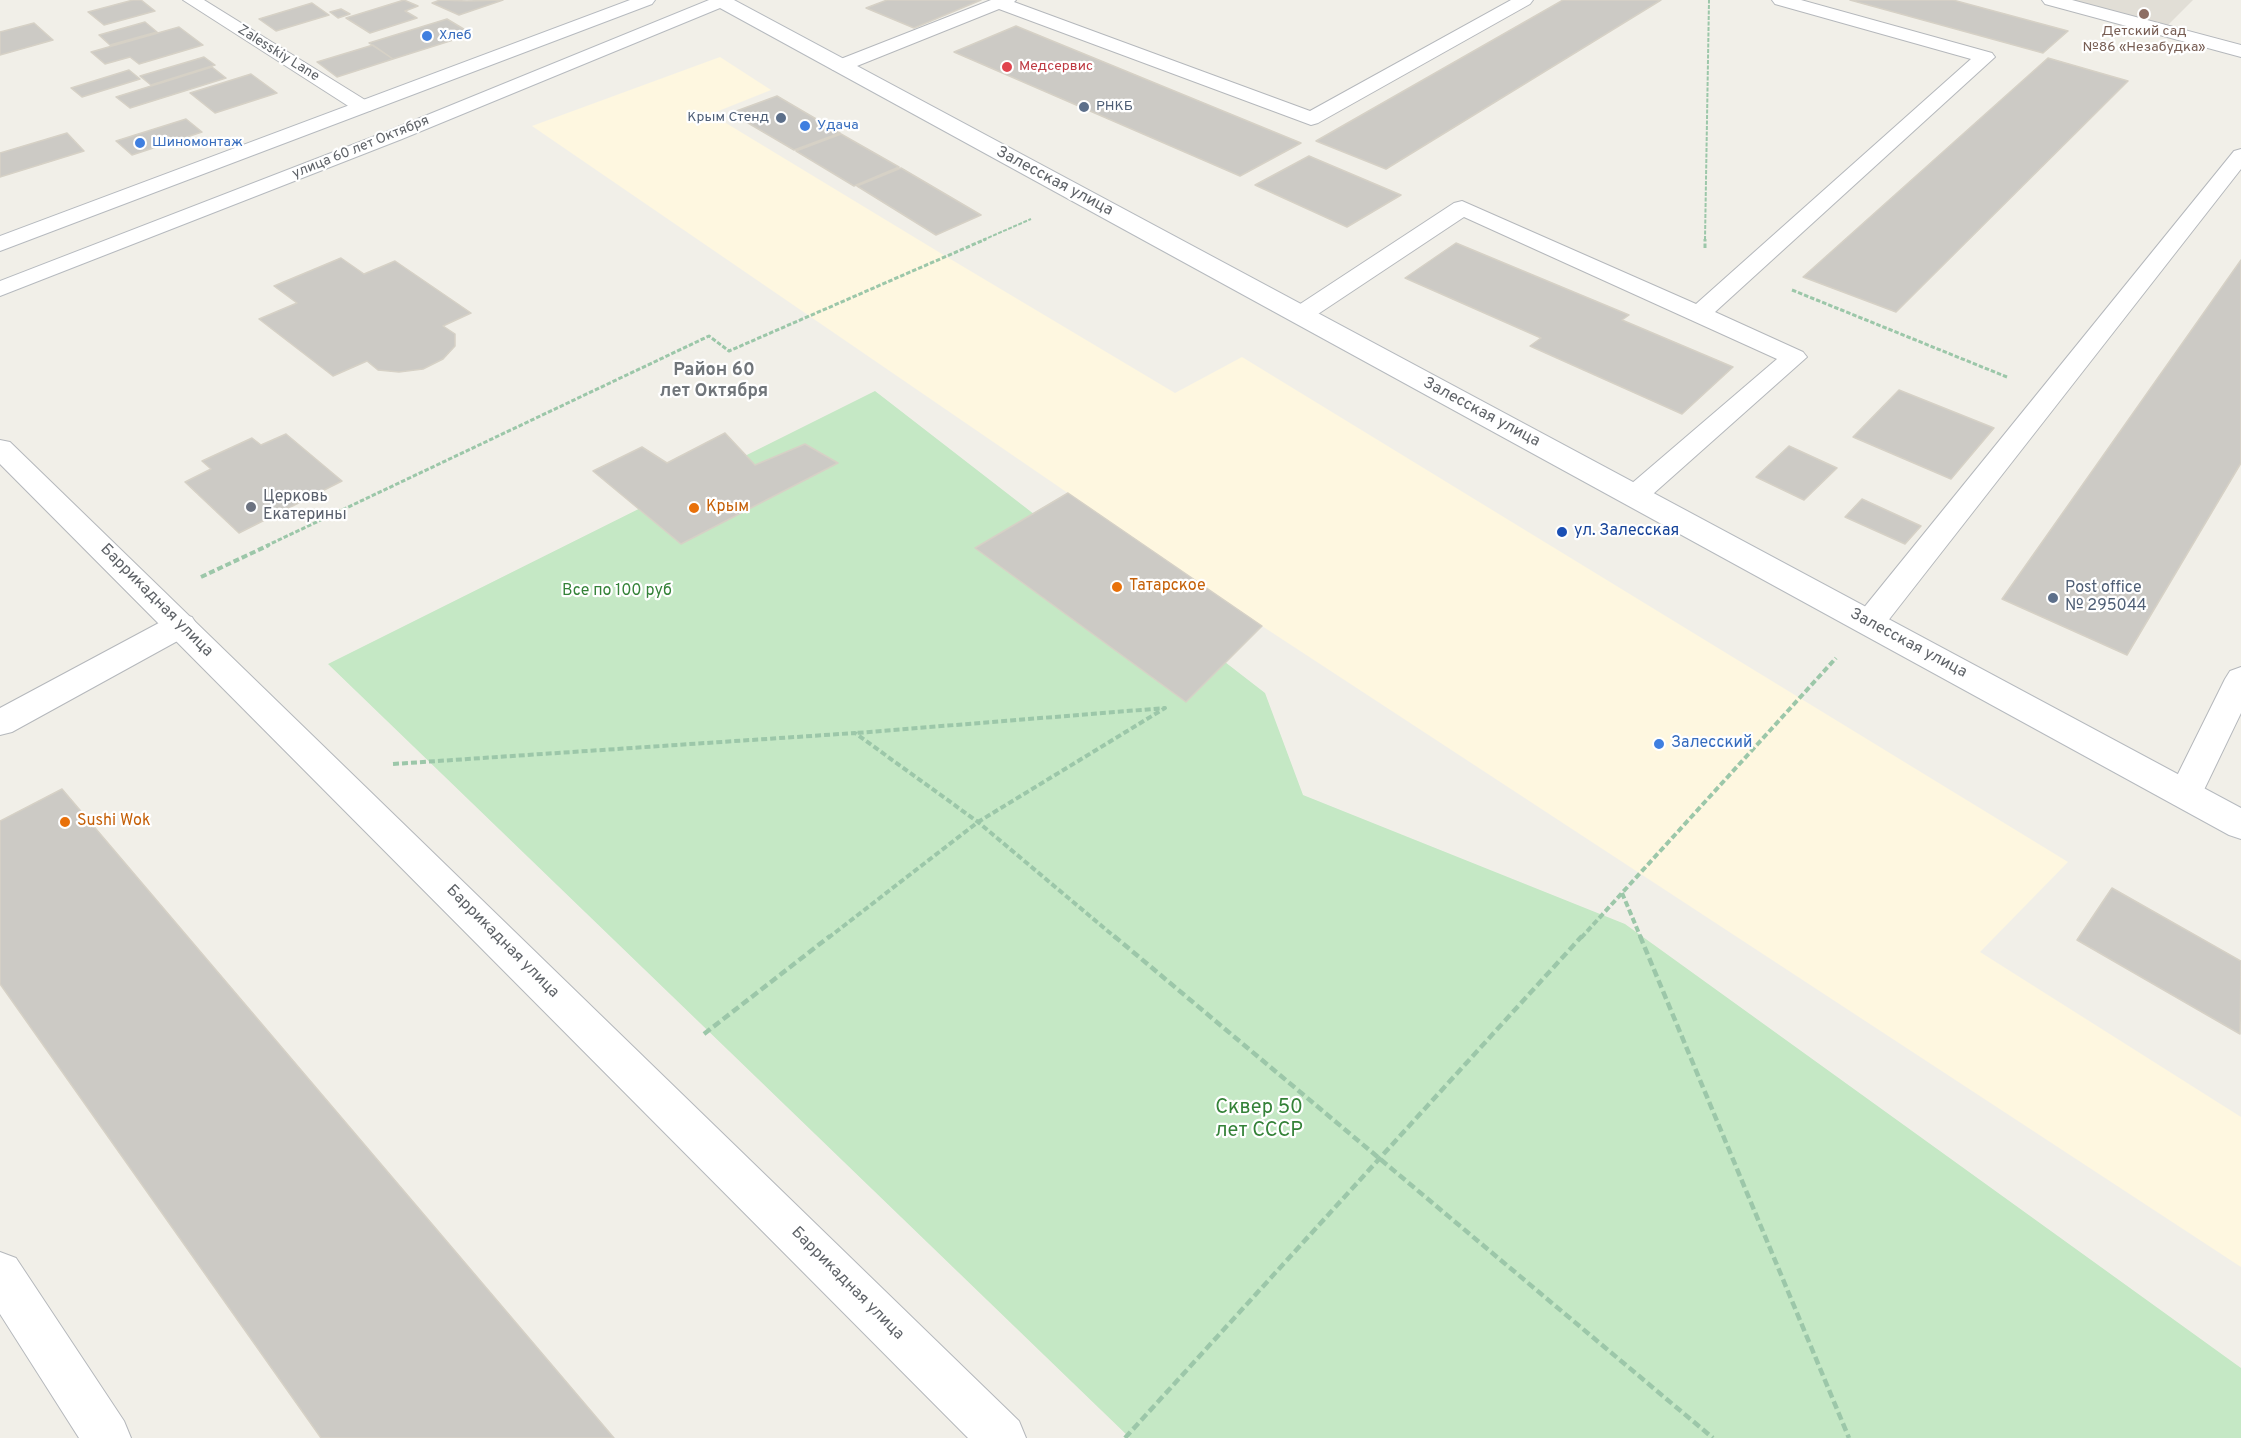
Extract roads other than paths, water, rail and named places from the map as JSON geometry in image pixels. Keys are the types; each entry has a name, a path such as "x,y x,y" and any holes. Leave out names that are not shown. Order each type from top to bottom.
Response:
{"main road":[{"name":"Zalesskiy Lane","path":"192,0 363,107"},
{"path":"0,244 646,0"},
{"path":"840,66 1003,2 1311,119 1524,0"},
{"path":"1699,314 1985,57 1781,0"},
{"path":"2051,0 2241,51"},
{"name":"Залесская улица","path":"721,1 2241,825"},
{"name":"улица 60 лет Октября","path":"0,289 395,135 721,1"},
{"path":"1869,623 2241,156"},
{"path":"1300,315 1462,208 1794,357 1634,496"},
{"name":"Баррикадная улица","path":"0,448 1002,1438"},
{"path":"0,723 181,625"},
{"path":"2185,794 2241,679"},
{"path":"0,1274 107,1438"}],"place":[{"name":"Детский сад №86 «Незабудка»","path":"2144,14"},
{"name":"Хлеб","path":"427,36"},
{"name":"Медсервис","path":"1007,67"},
{"name":"РНКБ","path":"1084,107"},
{"name":"Крым Стенд","path":"781,118"},
{"name":"Удача","path":"805,126"},
{"name":"Шиномонтаж","path":"140,143"},
{"name":"Церковь Екатерины","path":"251,507"},
{"name":"Крым","path":"694,508"},
{"name":"ул. Залесская","path":"1562,532"},
{"name":"Татарское","path":"1117,587"},
{"name":"Post office № 295044","path":"2053,598"},
{"name":"Залесский","path":"1659,744"},
{"name":"Sushi Wok","path":"65,822"}],"district":[{"name":"Район 60 лет Октября","path":"714,382"}],"park label":[{"name":"Все по 100 руб","path":"617,592"},
{"name":"Сквер 50 лет СССР","path":"1259,1120"}]}
